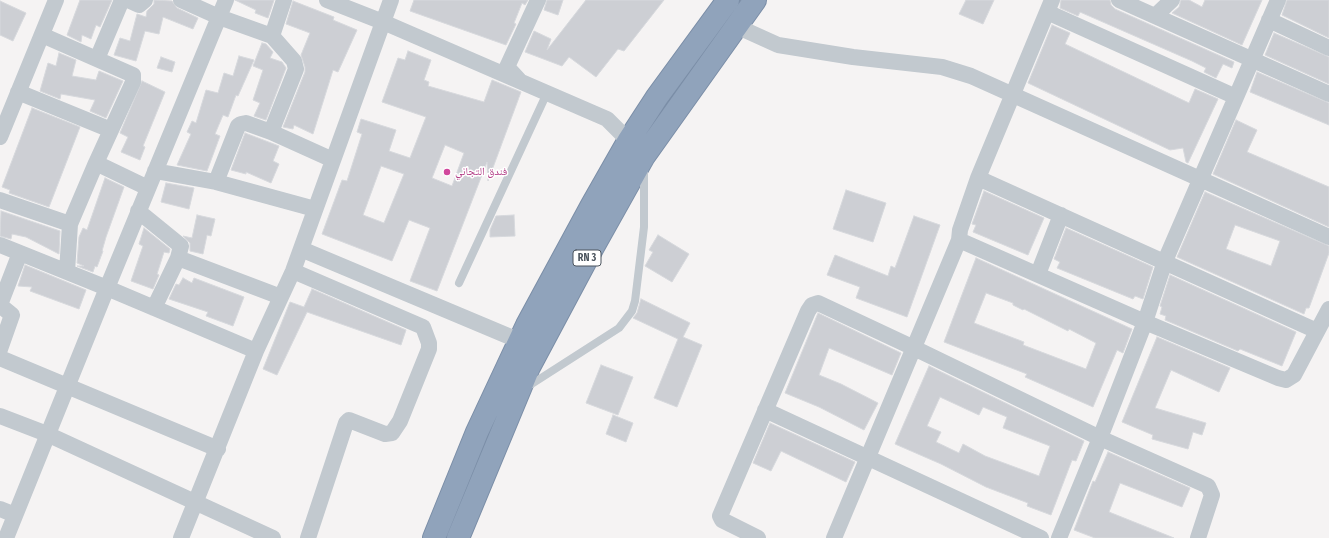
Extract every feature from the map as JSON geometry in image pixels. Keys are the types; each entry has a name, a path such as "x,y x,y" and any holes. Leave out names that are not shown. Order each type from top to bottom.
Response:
{"highway":[{"name":"RN 3","path":"434,538 477,432 520,341 629,140 657,97 728,0"},
{"name":"RN 3","path":"458,538 529,367 644,156 755,0"}],"street":[{"path":"0,137 56,0"},
{"path":"97,59 122,0"},
{"path":"128,0 139,4 145,0"},
{"path":"181,0 219,17 272,36 294,61 296,69 271,132"},
{"path":"6,538 138,211 226,0"},
{"path":"272,36 284,0"},
{"path":"327,0 383,22 607,119 644,156"},
{"path":"181,538 218,449 256,351 293,271 391,0"},
{"path":"519,80 507,67 538,0"},
{"path":"1119,0 1329,94"},
{"path":"1155,16 1172,0"},
{"path":"1059,538 1145,322 1165,261 1199,179 1278,0"},
{"path":"834,538 959,240 960,230 978,178 1050,6 1236,97"},
{"path":"1269,20 1329,48"},
{"path":"736,26 778,45 853,57 942,67 971,76 1329,237"},
{"path":"42,35 133,75 134,78 70,224 66,272"},
{"path":"18,92 111,130"},
{"path":"216,182 238,126 246,123 271,132 333,160"},
{"path":"96,163 148,188"},
{"path":"155,171 216,182 315,209"},
{"path":"978,178 1165,261 1317,331"},
{"path":"0,200 70,224"},
{"path":"138,211 179,244 181,248 178,258 154,308"},
{"path":"1038,274 1061,215"},
{"path":"959,240 1145,322 1286,380 1294,376 1329,310"},
{"path":"0,245 107,288 256,351"},
{"path":"301,249 520,341"},
{"path":"0,349 12,315 1,306 1,302 20,253"},
{"path":"178,258 281,297"},
{"path":"293,271 424,327 429,343 429,349 400,421 392,433 385,434 349,420 346,423 308,538"},
{"path":"758,538 743,534 722,520 720,516 808,311 814,304 914,348 1100,438 1208,486 1212,495 1198,538"},
{"path":"0,358 218,449"},
{"path":"765,410 1041,538"},
{"path":"0,416 47,434 273,538"},
{"path":"0,509 15,515"}],"lane":[{"path":"459,283 547,93"},
{"path":"518,392 619,328 632,311 635,300 644,227 644,156"}],"building":[{"path":"80,0 112,0 100,27 96,25 91,39 82,35 81,42 67,35"},
{"path":"154,0 172,1 177,8 198,18 193,29 163,17 159,34 145,31 136,61 114,55 120,38 130,41 137,14 146,17 147,11 154,4"},
{"path":"235,0 274,0 268,18 255,13 256,10"},
{"path":"414,0 528,0 525,5 522,3 514,23 516,24 506,45 410,11"},
{"path":"547,0 563,0 558,15 544,10"},
{"path":"586,0 664,0 624,51 618,49 596,77 569,57 562,66 525,52 534,31 551,39 547,50"},
{"path":"966,0 994,0 983,24 959,14"},
{"path":"1061,0 1110,0 1111,5 1115,9 1234,62 1232,68 1223,64 1216,78 1204,72 1206,68 1192,61 1080,12 1078,16 1060,8"},
{"path":"1181,0 1189,0 1202,7 1205,0 1262,0 1242,45 1172,13 1179,7"},
{"path":"1287,0 1329,0 1329,38 1282,15"},
{"path":"0,1 26,13 13,41 0,35"},
{"path":"293,1 334,17 333,20 357,30 338,72 333,70 313,134 294,125 293,129 283,127 305,72 301,55 310,33 286,24"},
{"path":"1052,25 1070,33 1065,44 1189,103 1195,89 1218,99 1188,163 1186,162 1183,148 1170,150 1028,83"},
{"path":"1274,33 1329,57 1329,84 1265,55"},
{"path":"262,43 266,44 273,52 270,58 282,62 286,68 266,120 254,116 260,103 253,100 263,70 253,66"},
{"path":"408,51 431,60 424,80 429,82 428,86 484,102 492,80 521,92 488,181 487,162 437,291 410,281 430,228 409,220 392,261 322,234 342,180 347,181 362,134 357,132 361,119 396,130 389,151 410,158 426,117 382,102 398,58 405,60","holes":["445,145 464,153 452,186 432,178","381,166 404,174 384,223 363,215"]},
{"path":"59,53 76,60 72,76 96,80 99,71 123,81 106,118 90,111 95,100 61,94 60,99 40,91 48,63 56,66"},
{"path":"239,56 254,60 238,96 236,95 228,117 223,115 215,134 220,136 207,171 177,165 191,134 187,132 192,121 196,123 206,90 218,93 224,73 233,76"},
{"path":"161,57 175,62 172,72 157,68"},
{"path":"1257,72 1329,103 1329,125 1250,92"},
{"path":"142,81 165,92 143,146 145,147 140,160 121,152 128,137 120,133"},
{"path":"32,108 80,127 49,207 9,193 10,190 2,187"},
{"path":"1236,120 1257,130 1247,152 1329,187 1329,227 1213,174"},
{"path":"245,133 279,146 273,161 279,164 271,183 246,172 246,174 231,170"},
{"path":"105,178 124,187 106,237 103,251 97,267 95,266 93,272 77,266 84,266 77,263 79,237 83,228 87,230"},
{"path":"166,183 194,188 189,209 161,202"},
{"path":"846,190 886,203 873,242 833,229"},
{"path":"984,191 1044,218 1028,255 973,232 976,225 972,224"},
{"path":"1205,192 1329,246 1329,253 1309,308 1306,308 1304,314 1177,257","holes":["1235,225 1280,241 1271,266 1226,249"]},
{"path":"1,211 60,231 59,254 26,237 12,234 11,239 0,236"},
{"path":"197,215 215,219 211,236 207,235 203,254 190,251 190,243 183,236 192,238"},
{"path":"514,215 515,236 490,237 490,230 496,216"},
{"path":"914,216 940,225 907,317 856,298 860,287 827,275 835,255 888,276 891,266 895,268"},
{"path":"144,228 170,249 169,253 164,252 157,274 159,275 153,289 131,281 143,246 139,244"},
{"path":"1066,228 1153,267 1143,299 1135,296 1133,299 1057,268 1060,262 1054,259"},
{"path":"658,235 689,254 672,282 645,266 653,252 649,250"},
{"path":"976,258 1132,329 1123,353 1117,350 1093,407 1025,377 1027,374 944,342","holes":["986,293 1013,303 1013,305 1023,310 1024,309 1068,331 1069,329 1096,343 1086,369 1023,345 1024,342 974,323"]},
{"path":"25,265 86,290 79,309 30,291 32,287 18,286"},
{"path":"1170,275 1296,332 1282,366 1240,349 1238,351 1165,320 1166,316 1160,314 1162,307 1160,306"},
{"path":"183,278 192,283 194,278 244,297 233,326 206,316 208,312 169,299 176,284 179,285"},
{"path":"312,289 406,330 401,345 307,312 277,375 263,369 290,302 304,307"},
{"path":"641,299 690,323 683,337 702,345 677,407 654,398 678,339 633,318 637,313"},
{"path":"818,313 901,353 892,375 829,348 819,375 841,384 878,403 864,430 819,407 785,393"},
{"path":"1157,337 1230,368 1219,392 1171,370 1155,408 1206,423 1202,435 1193,432 1188,449 1152,439 1153,435 1122,422"},
{"path":"601,365 633,377 618,415 586,403"},
{"path":"929,366 1084,441 1076,461 1072,460 1051,515 1027,506 1028,503 986,487 941,464 895,444","holes":["940,397 979,415 983,407 1007,417 1003,428 1050,446 1039,476 985,456 963,444 959,453 936,442 941,432 927,426"]},
{"path":"613,415 633,423 626,442 606,434"},
{"path":"770,423 855,462 846,482 781,451 771,471 753,463"},
{"path":"1108,452 1190,488 1182,507 1120,483 1109,512 1174,538 1095,538 1074,530 1093,481 1095,482"}],"place":[{"name":"فندق التجاني","path":"447,172"}]}
